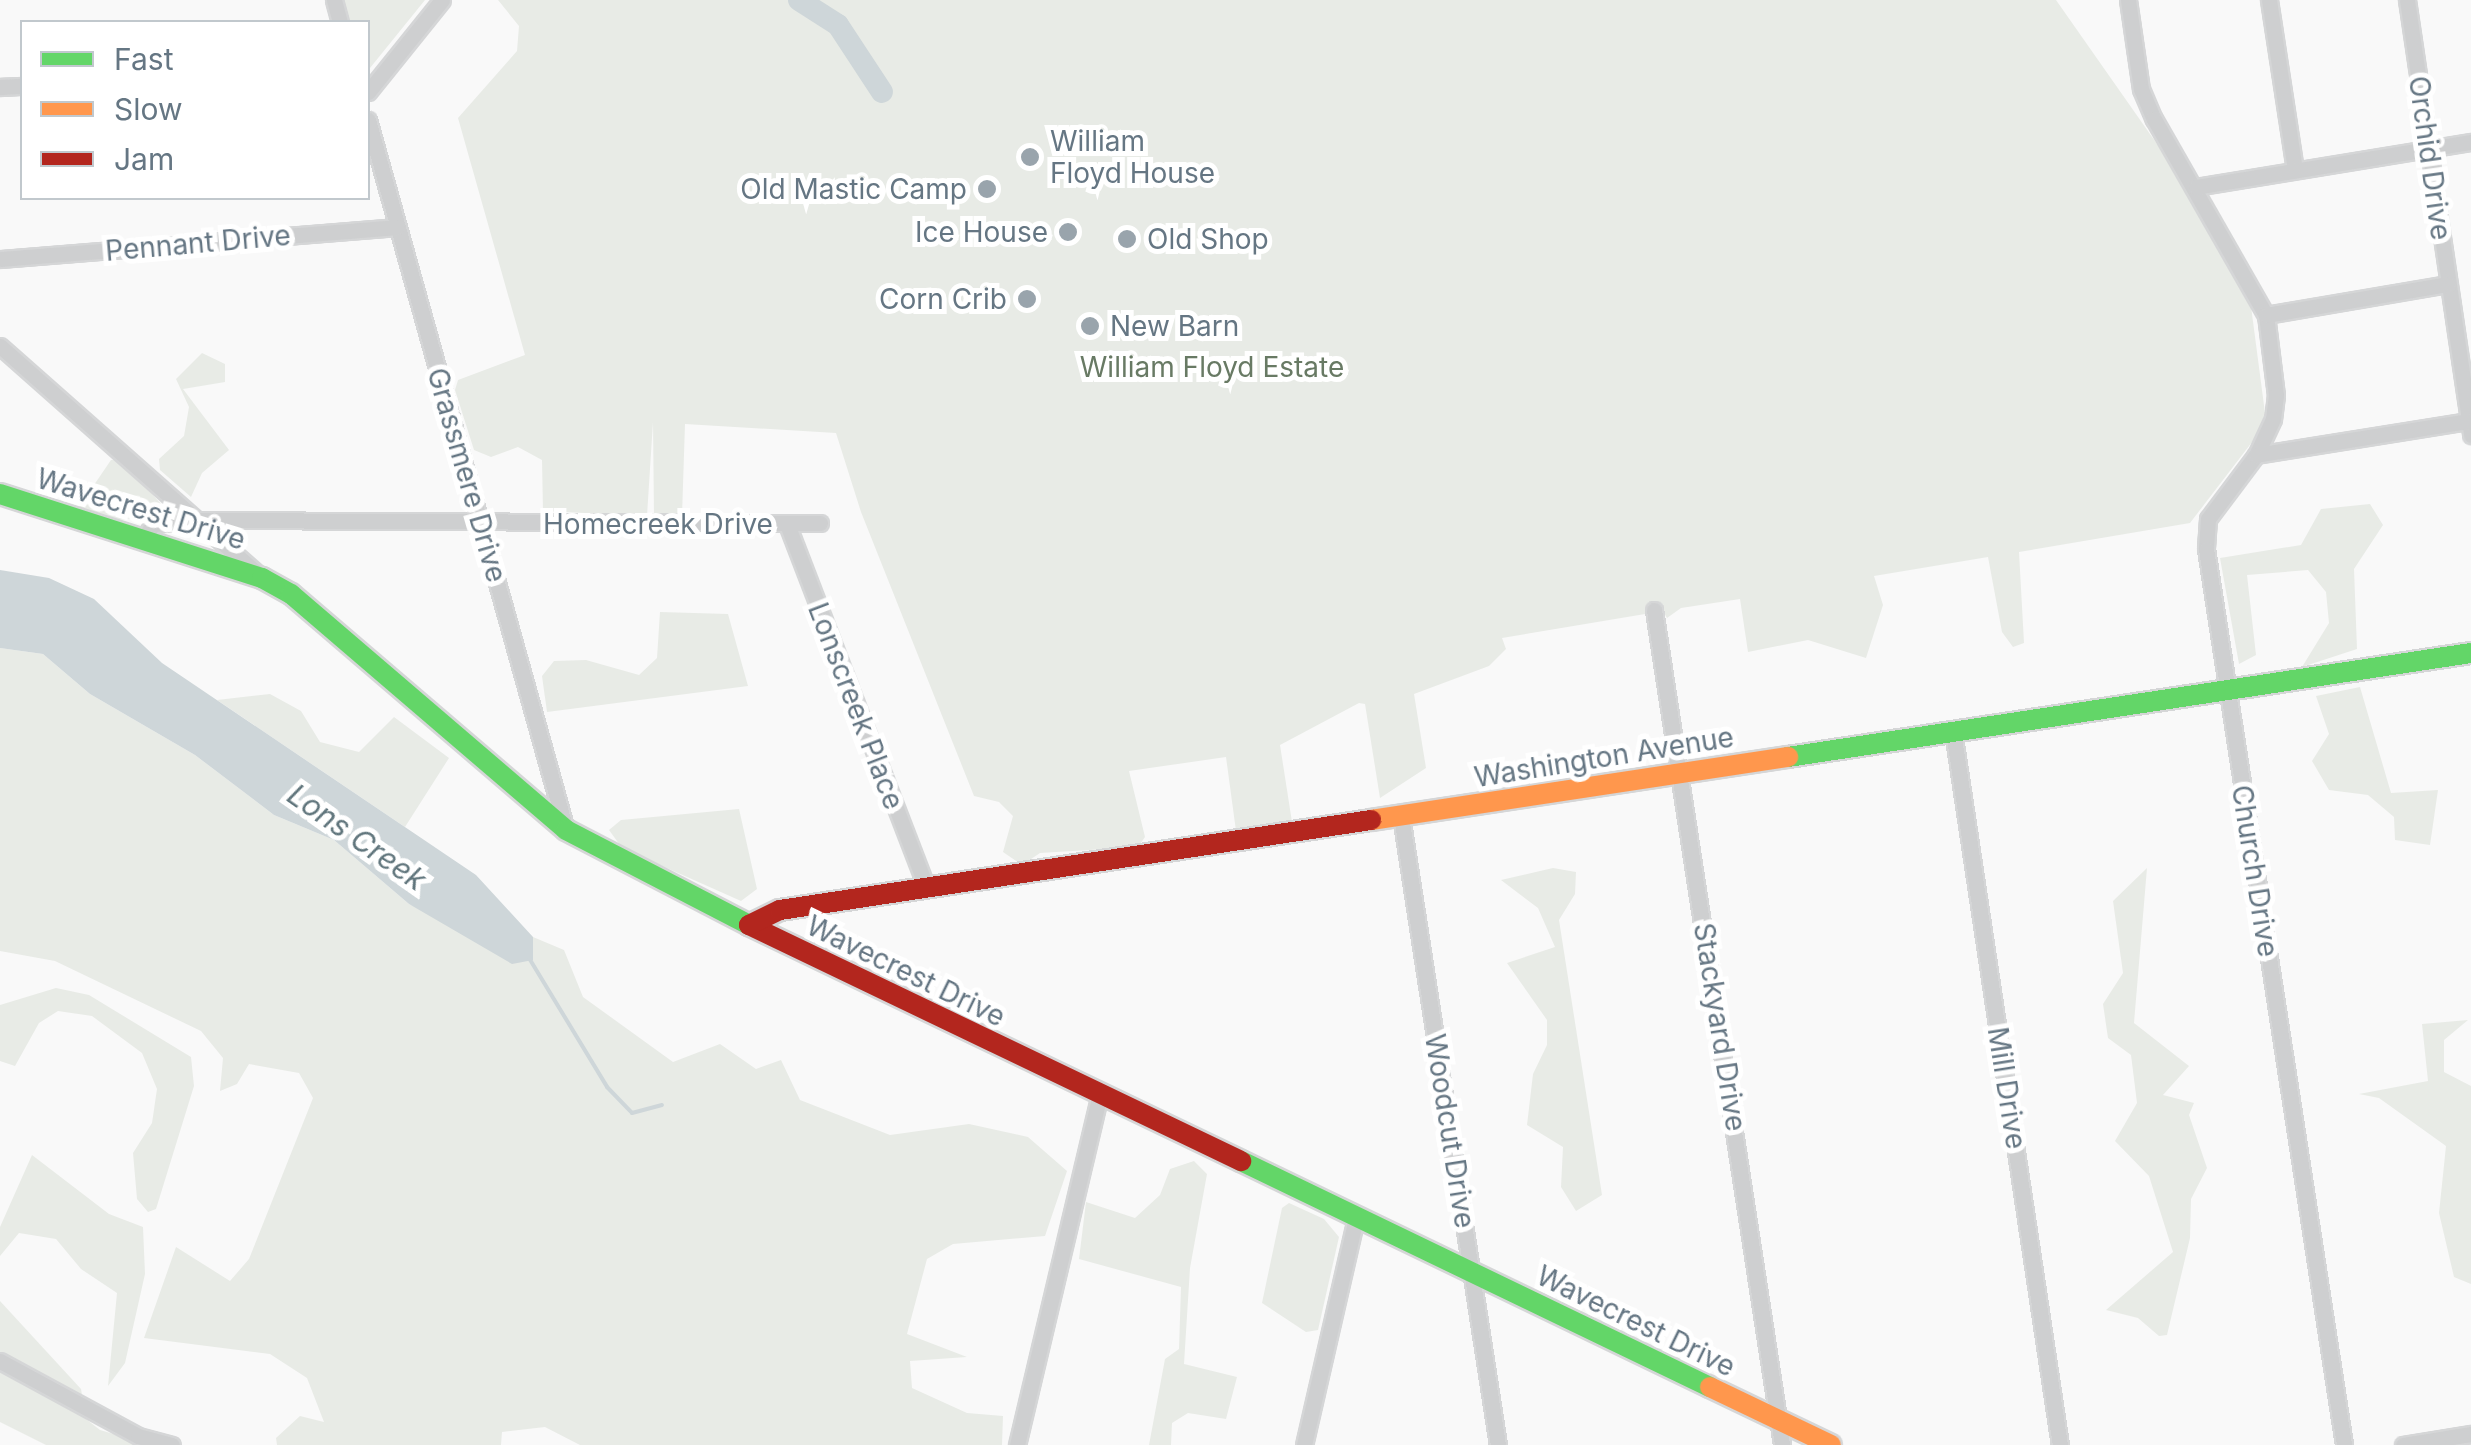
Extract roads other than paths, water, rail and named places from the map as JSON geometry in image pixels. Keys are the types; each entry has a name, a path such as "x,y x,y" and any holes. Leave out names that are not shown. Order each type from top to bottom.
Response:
{"street":[{"path":"370,90 442,0"},
{"path":"2128,0 2141,89 2266,315 2322,311 2448,284"},
{"path":"2270,0 2296,170"},
{"name":"Orchid Drive","path":"2407,0 2470,428"},
{"name":"Grassmere Drive","path":"370,128 566,830"},
{"path":"2196,186 2471,142"},
{"name":"Pennant Drive","path":"0,259 396,227"},
{"name":"Church Drive","path":"2266,315 2276,395 2256,455 2217,504 2206,536 2344,1445"},
{"path":"0,346 262,578"},
{"path":"2256,455 2470,428"},
{"name":"Wavecrest Drive","path":"0,494 262,578 292,594 566,830 749,925 1099,1096 1831,1445"},
{"name":"Homecreek Drive","path":"144,538 153,524 199,520 820,524"},
{"name":"Lonscreek Place","path":"787,524 926,887"},
{"name":"Stackyard Drive","path":"1654,610 1782,1445"},
{"name":"Washington Avenue","path":"749,925 780,910 2471,653"},
{"name":"Mill Drive","path":"1953,731 2060,1445"},
{"name":"Woodcut Drive","path":"1401,816 1498,1445"},
{"path":"1017,1445 1099,1096"},
{"path":"1304,1445 1356,1218"},
{"path":"0,1362 138,1436 172,1445"},
{"path":"2403,1445 2471,1434"}],"water":[{"name":"Lons Creek","path":"0,570 49,578 94,599 162,663 476,875 533,937 533,960 512,964 409,904 334,840 274,815 195,755 90,694 43,654 0,648"}],"waterway":[{"path":"799,0 838,25 882,92"},
{"path":"529,958 607,1087 632,1113 662,1105"}],"place":[{"name":"William Floyd House","path":"1030,157"},
{"name":"Old Mastic Camp","path":"987,189"},
{"name":"Ice House","path":"1068,232"},
{"name":"Old Shop","path":"1127,239"},
{"name":"Corn Crib","path":"1027,299"},
{"name":"New Barn","path":"1090,326"}],"park label":[{"name":"William Floyd Estate","path":"1212,367"}]}
